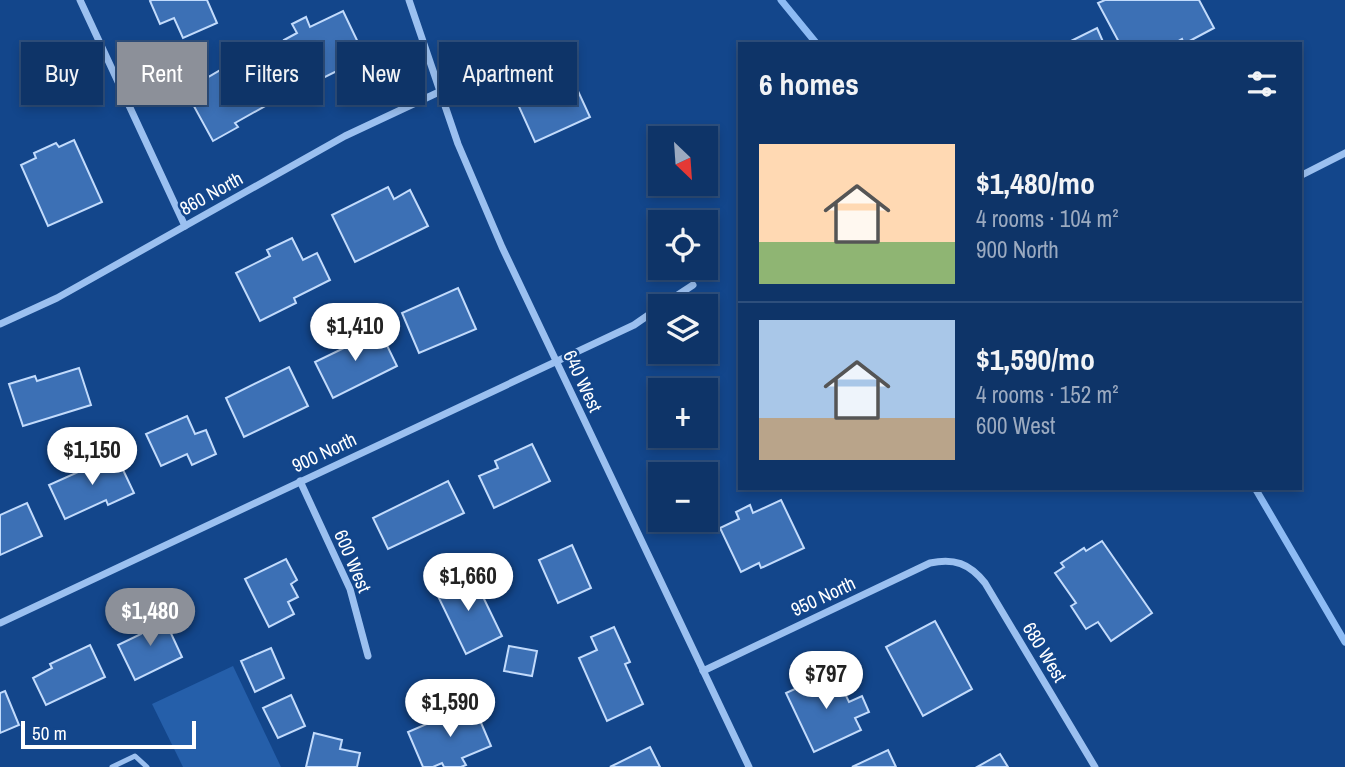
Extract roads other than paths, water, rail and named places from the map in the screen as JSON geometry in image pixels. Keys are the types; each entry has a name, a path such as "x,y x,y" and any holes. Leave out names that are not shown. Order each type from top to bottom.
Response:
{"street":[{"path":"80,0 185,226"},
{"name":"640 West","path":"409,0 439,92"},
{"name":"860 North","path":"0,324 57,298 345,136 439,92"},
{"name":"640 West","path":"444,105 466,165 556,361 749,767"},
{"path":"1302,175 1345,153"},
{"name":"900 North","path":"680,294 693,285"},
{"name":"900 North","path":"0,623 634,325 648,316"},
{"name":"600 West","path":"300,481 350,589 368,656"},
{"name":"950 North","path":"703,671 930,563 944,560 959,562"},
{"name":"680 West","path":"959,562 969,566 985,583 1095,767"}],"lane":[{"path":"112,767 135,756 147,767"}],"waterway":[{"path":"781,0 815,42"},
{"path":"1256,490 1345,642"}]}
